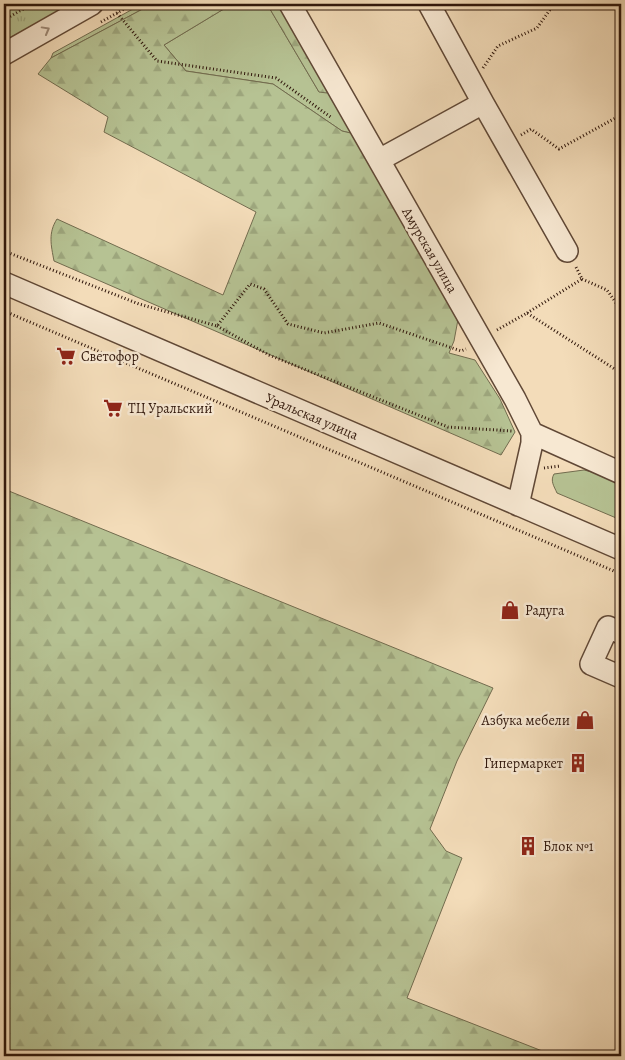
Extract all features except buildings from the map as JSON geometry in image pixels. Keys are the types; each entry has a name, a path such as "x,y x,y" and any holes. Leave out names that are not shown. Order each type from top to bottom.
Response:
{"street":[{"path":"4,54 92,4"},
{"name":"Амурская улица","path":"290,4 515,399 532,433"},
{"path":"429,4 567,252"},
{"path":"379,160 483,103"},
{"name":"Уральская улица","path":"4,283 621,549"},
{"path":"518,506 532,443 532,433 621,472"},
{"path":"621,633 608,627 591,664 621,677"}],"path":[{"path":"4,20 32,4"},
{"path":"472,83 498,46 537,28 554,4"},
{"path":"117,13 156,61 276,78 345,127 362,130"},
{"path":"506,144 531,129 559,149 621,114"},
{"path":"4,251 139,304 217,326 269,355 448,427 532,433"},
{"path":"567,252 582,278 607,290 621,310"},
{"path":"217,326 250,284 264,289 288,324 324,333 379,323 461,352 582,278"},
{"path":"4,311 621,574"},
{"path":"527,313 621,373"}],"green space":[{"path":"4,4 71,4 4,41"},
{"path":"142,4 152,4 51,58 53,53"},
{"path":"152,4 232,4 164,45 186,71 273,84 342,131 359,135 459,314 454,341 449,353 475,360 500,399 515,432 501,455 54,261 51,234 57,219 223,295 256,212 104,132 108,117 38,74 51,58"},
{"path":"232,4 267,4 319,92 330,84 359,135 342,131 273,84 186,71 164,45"},
{"path":"267,4 284,4 330,84 327,93 319,92"},
{"path":"584,470 621,484 621,520 557,493 552,481 554,474"},
{"path":"4,489 493,688 457,761 430,829 446,851 462,858 407,998 555,1056 4,1056"}],"place":[{"name":"Светофор","path":"66,356"},
{"name":"ТЦ Уральский","path":"113,408"},
{"name":"Радуга","path":"510,610"},
{"name":"Азбука мебели","path":"585,720"},
{"name":"Гипермаркет","path":"578,763"},
{"name":"Блок №1","path":"528,846"}]}
